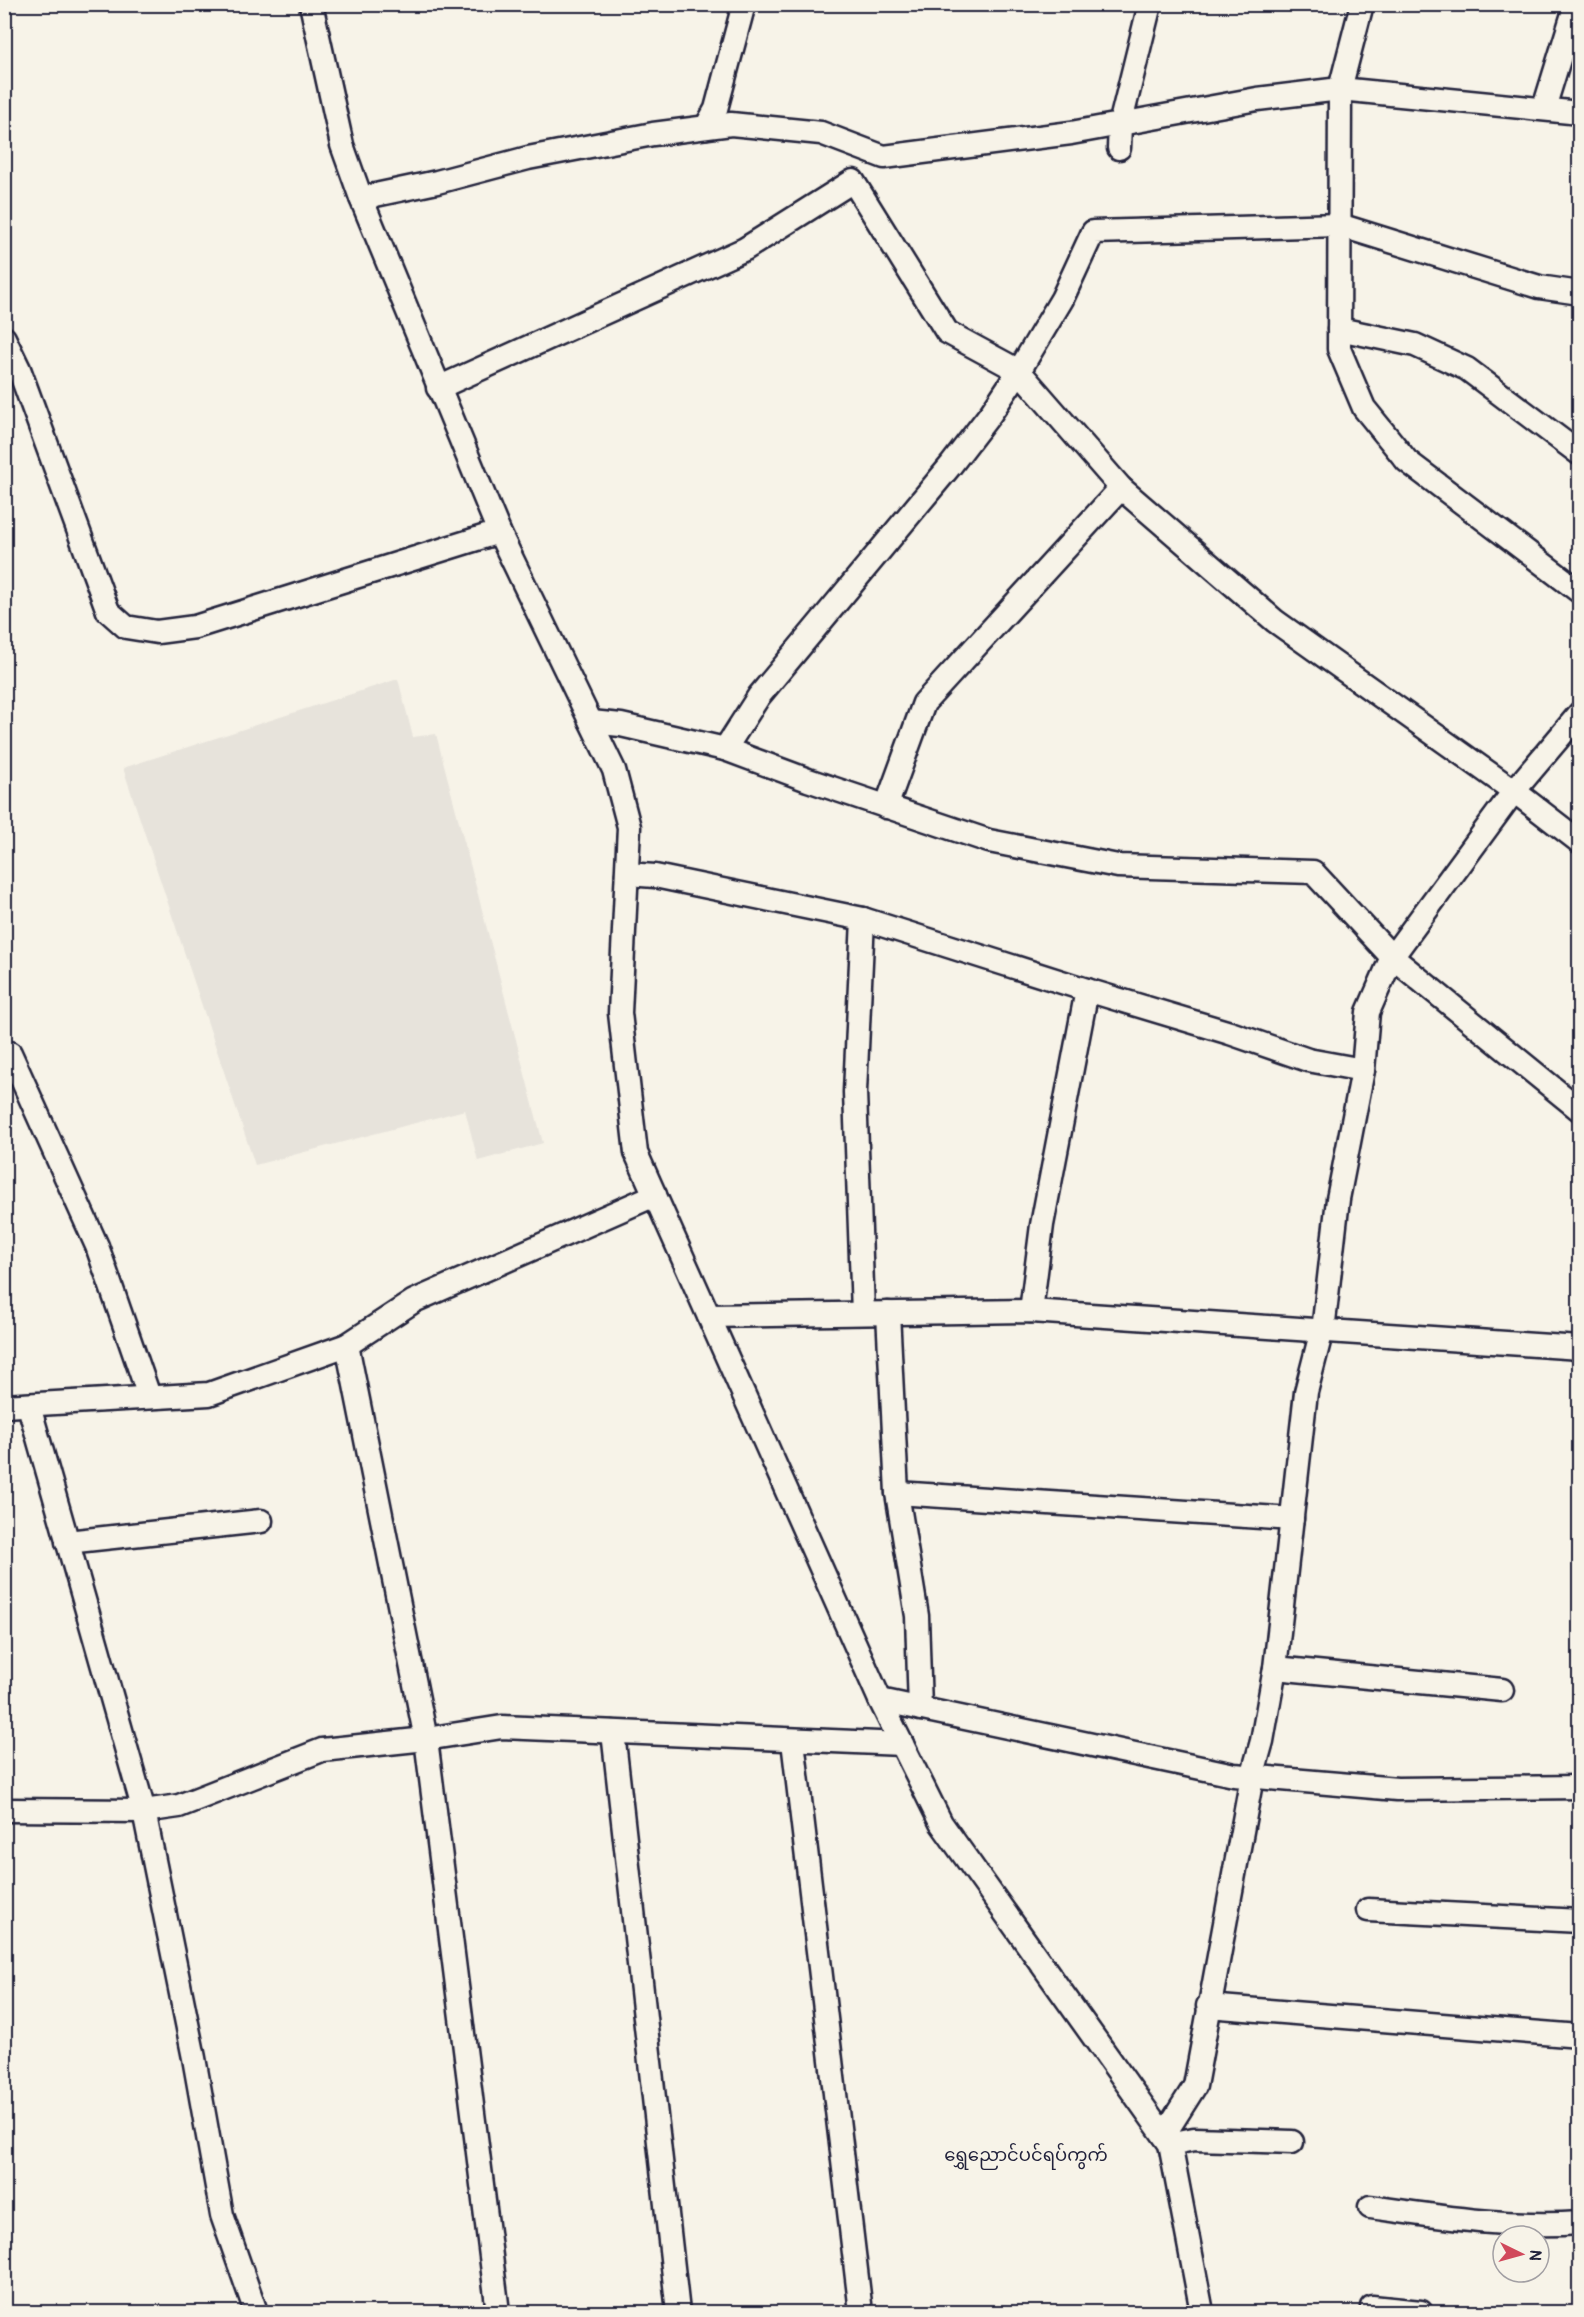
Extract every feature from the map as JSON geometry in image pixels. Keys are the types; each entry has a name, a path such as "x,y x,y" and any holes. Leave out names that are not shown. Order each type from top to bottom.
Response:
{"street":[{"path":"311,4 342,145 361,198 499,532 614,770 629,826 620,1013 636,1153 880,1700 941,1823 1167,2139 1202,2313"},
{"path":"706,127 716,109 744,4"},
{"path":"1119,148 1120,125 1150,4"},
{"path":"1362,4 1340,89 1339,349 1364,408 1407,461 1580,592"},
{"path":"1544,108 1576,4"},
{"path":"361,198 437,182 528,158 653,134 731,124 821,133 884,157 1120,125 1257,99 1340,89 1580,113"},
{"path":"438,388 745,249 853,181 947,332 1019,371 1121,488 1275,621 1514,791 1580,842"},
{"path":"725,749 759,696 951,465 1019,371 1062,299 1093,232 1339,225 1539,287 1580,293"},
{"path":"1339,329 1415,345 1467,369 1580,454"},
{"path":"4,338 19,369 108,611 126,627 157,632 195,627 499,532"},
{"path":"886,807 924,703 1121,488"},
{"path":"1167,2139 1195,2086 1252,1777 1262,1741 1275,1668 1306,1392 1322,1330 1338,1199 1363,1070 1368,1012 1392,957 1514,791 1580,713"},
{"path":"591,722 621,725 725,749 989,841 1118,866 1313,872 1392,957 1580,1110"},
{"path":"627,874 667,878 863,919 1308,1059 1363,1070"},
{"path":"862,1313 855,1092 863,919"},
{"path":"1030,1311 1042,1225 1087,990"},
{"path":"10,1053 97,1246 149,1396"},
{"path":"4,1406 209,1394 347,1345 414,1301 655,1195"},
{"path":"709,1316 1030,1311 1580,1348"},
{"path":"888,1313 897,1492 917,1616 920,1709"},
{"path":"347,1345 426,1739 498,2313"},
{"path":"29,1406 144,1810 194,2058 222,2216 256,2313"},
{"path":"897,1492 1292,1519"},
{"path":"67,1542 261,1521"},
{"path":"1275,1668 1502,1689"},
{"path":"880,1700 1234,1775 1397,1790 1580,1787"},
{"path":"4,1810 144,1810 179,1806 322,1750 502,1728 902,1744"},
{"path":"613,1732 678,2313"},
{"path":"793,1741 861,2313"},
{"path":"1368,1910 1580,1921"},
{"path":"1209,2006 1580,2036"},
{"path":"1167,2139 1292,2142"},
{"path":"1371,2207 1462,2220 1543,2225 1580,2223"},
{"path":"1372,2307 1421,2313"}],"shaded area":[{"path":"398,679 413,737 436,734 543,1143 478,1161 465,1110 255,1165 123,768"}],"district":[{"name":"ရွှေညောင်ပင်ရပ်ကွက်","path":"1026,2155"}]}
